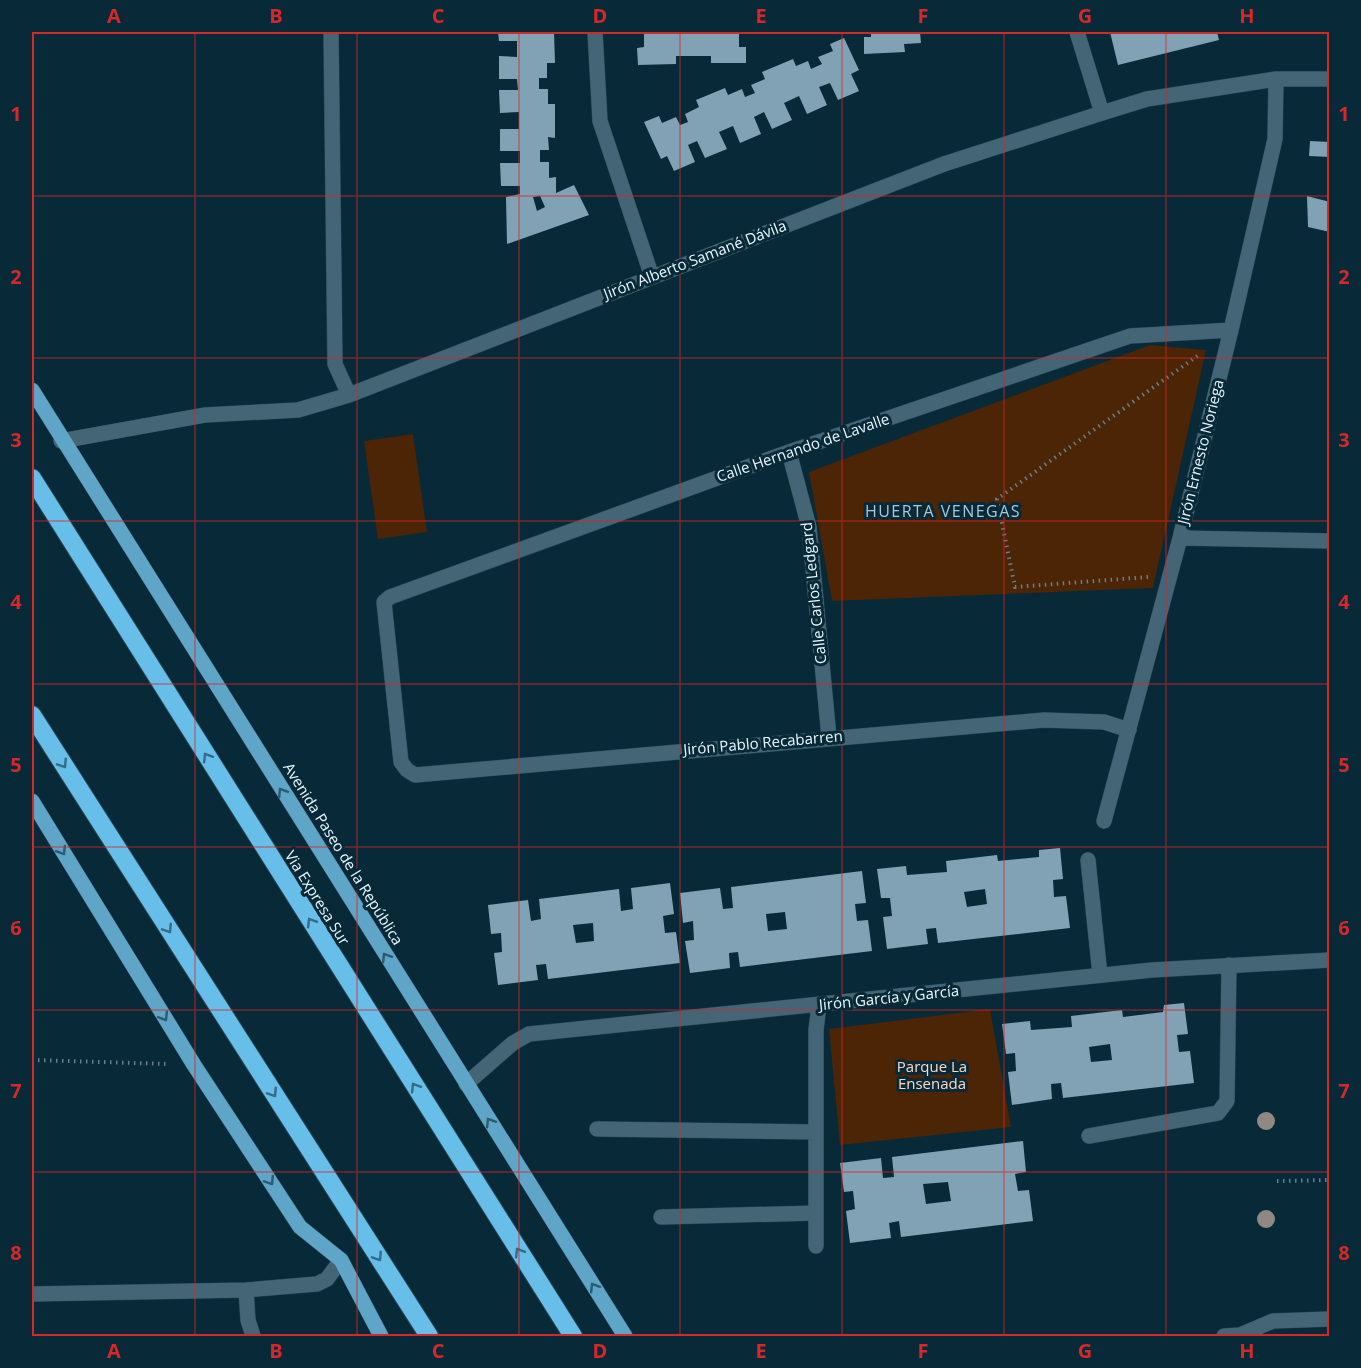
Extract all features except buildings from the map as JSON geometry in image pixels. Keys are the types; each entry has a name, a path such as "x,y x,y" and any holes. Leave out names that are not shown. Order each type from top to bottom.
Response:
{"highway":[{"name":"Via Expresa Sur","path":"32,478 573,1336"},
{"path":"32,715 429,1336"}],"main road":[{"name":"Avenida Paseo de la República","path":"32,390 61,441 625,1336"},
{"path":"32,801 194,1065 300,1227 341,1260 381,1336"}],"street":[{"path":"331,32 335,364 349,395"},
{"path":"595,32 600,121 652,277"},
{"path":"1077,32 1102,112"},
{"name":"Jirón Alberto Samané Dávila","path":"61,441 205,415 298,410 349,395 944,164 1102,112 1147,99 1276,79 1329,79"},
{"name":"Jirón Ernesto Noriega","path":"1104,821 1180,538 1231,330 1275,139 1276,79"},
{"name":"Calle Hernando de Lavalle","path":"401,762 384,602 390,597 789,452 1130,336 1231,330"},
{"name":"Calle Carlos Ledgard","path":"789,452 809,527 829,737"},
{"path":"1180,538 1329,541"},
{"name":"Jirón Pablo Recabarren","path":"401,762 415,775 1044,720 1104,722 1129,730"},
{"path":"1088,860 1100,975"},
{"name":"Jirón García y García","path":"466,1084 513,1043 529,1034 1100,975 1329,960"},
{"path":"1089,1136 1218,1113 1227,1101 1229,965"},
{"path":"816,1246 816,1030 819,1005"},
{"path":"597,1129 816,1132"},
{"path":"661,1217 816,1213"},
{"path":"32,1294 246,1290 317,1284 327,1279 341,1260"},
{"path":"246,1290 248,1320 253,1336"},
{"path":"1224,1336 1240,1335 1272,1321 1329,1319"}],"path":[{"path":"1153,576 1016,588 997,499 1231,330"},
{"path":"32,1060 194,1065"},
{"path":"1277,1181 1329,1180"}],"green space":[{"path":"1150,345 1206,350 1153,588 832,601 809,472"},
{"path":"413,434 427,532 378,539 364,441"},
{"name":"Parque La Ensenada","path":"990,1009 1011,1127 840,1145 829,1029"}],"district":[{"name":"HUERTA VENEGAS","path":"943,511"}]}
